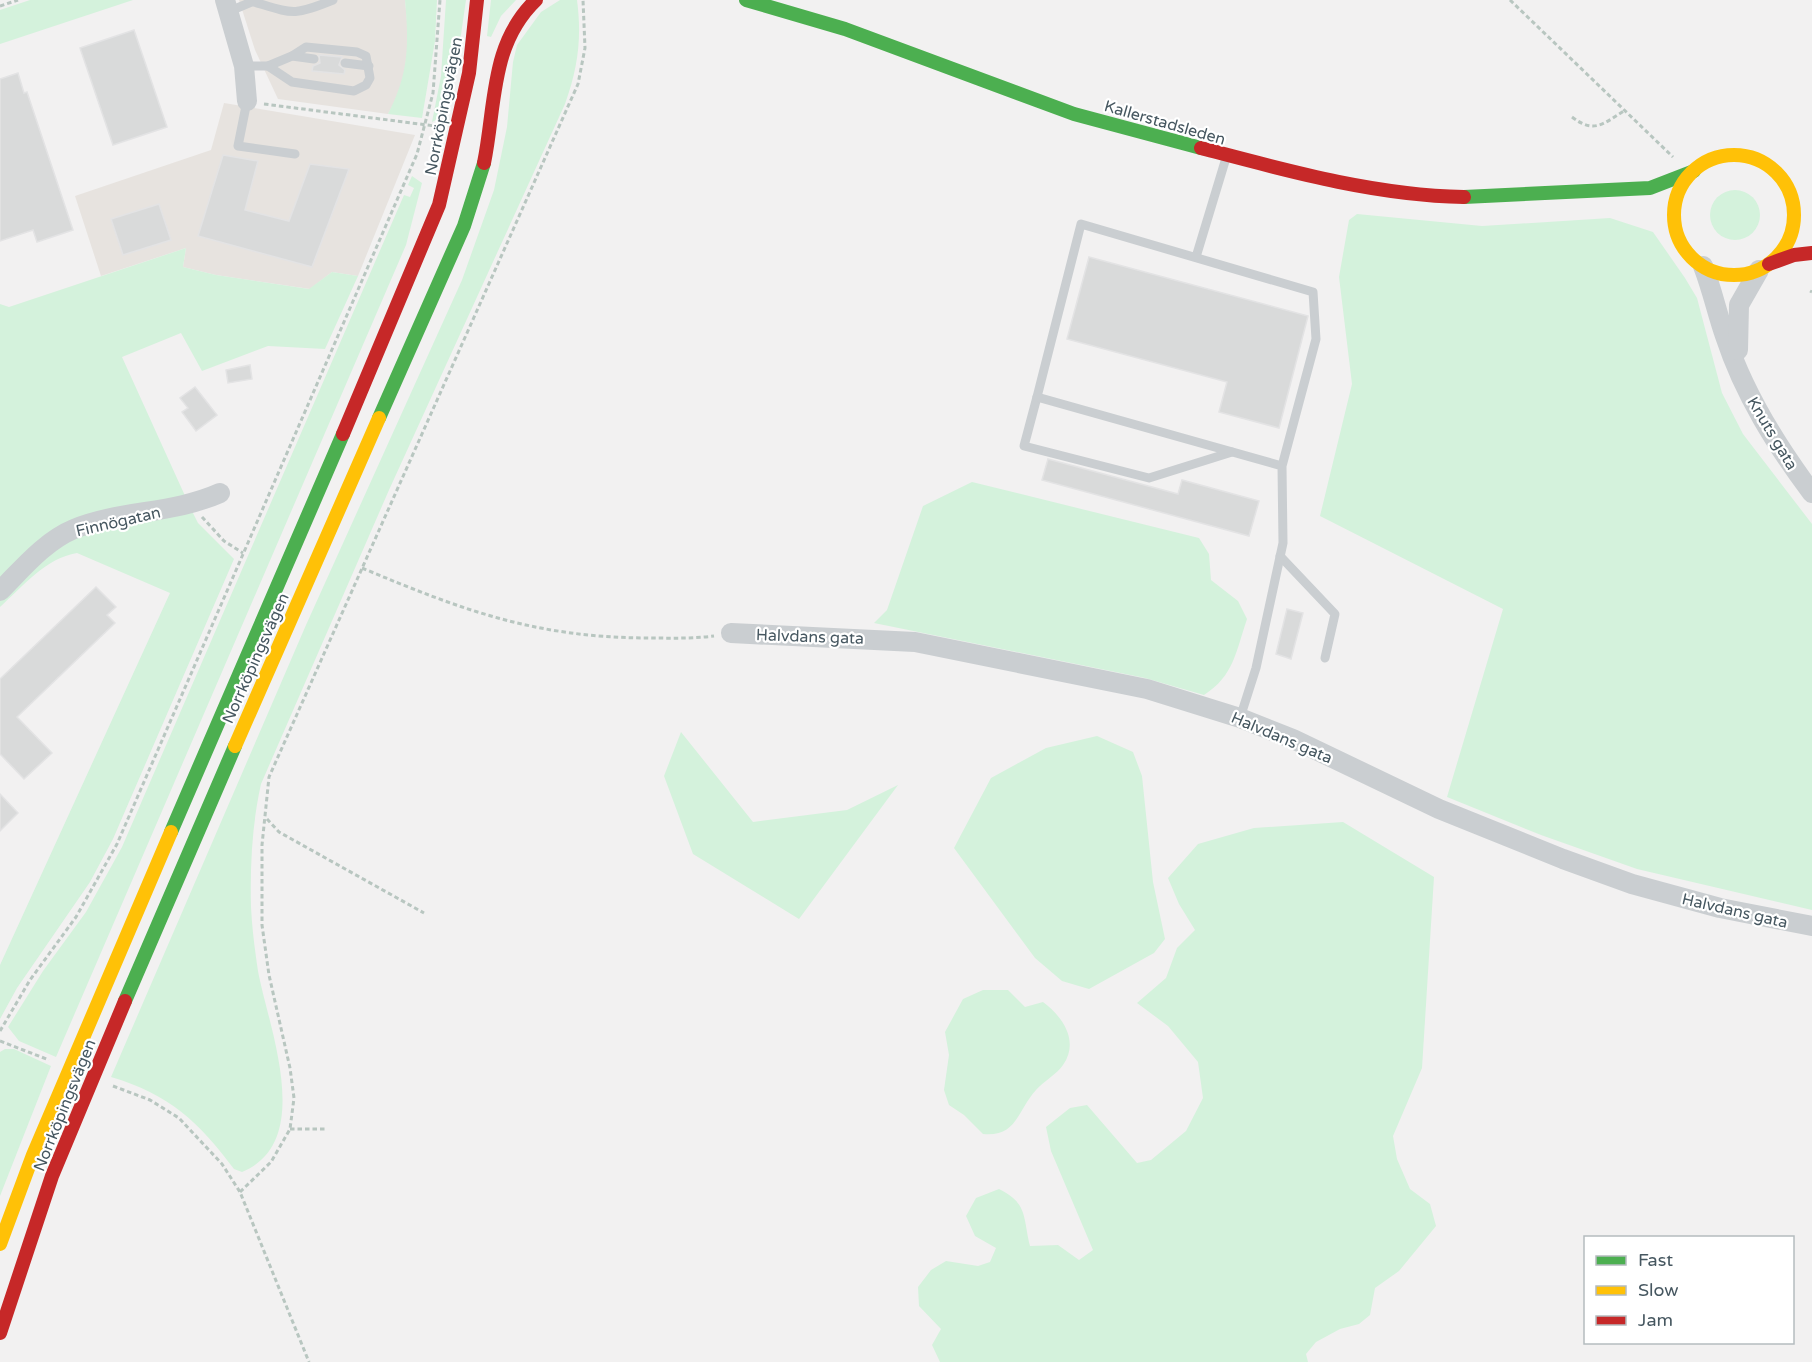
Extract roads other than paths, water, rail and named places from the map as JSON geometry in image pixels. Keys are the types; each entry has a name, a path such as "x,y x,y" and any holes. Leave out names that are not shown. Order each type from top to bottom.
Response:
{"main road":[{"name":"Norrköpingsvägen","path":"0,1244 33,1155 85,1031 404,292 439,205 459,125 477,0"},
{"name":"Norrköpingsvägen","path":"0,1333 24,1254 60,1156 270,664 453,252 482,171 490,137 504,42 514,20 536,0"},
{"name":"Kallerstadsleden","path":"746,0 844,29 1074,114 1226,157 1325,181 1418,196 1480,197 1650,188 1695,171"},
{"path":"1677,233 1675,212 1679,192 1695,171 1712,160 1731,156 1757,160 1779,175 1808,224"},
{"name":"Kallerstadsleden","path":"1591,191 1640,203"},
{"path":"1763,267 1787,243 1794,213 1792,199"},
{"path":"1660,214 1677,233 1687,252 1703,266 1725,274 1736,275 1794,255 1812,253"}],"street":[{"path":"227,6 244,66 247,101"},
{"name":"Knuts gata","path":"1703,266 1716,297 1725,336 1757,412 1812,493"},
{"name":"Knuts gata","path":"1739,370 1736,324 1739,305 1763,267"},
{"name":"Finnögatan","path":"0,591 34,557 72,530 97,522 196,504 220,493"},
{"name":"Halvdans gata","path":"731,633 915,642 1147,689 1240,718 1293,739 1439,809 1563,860 1632,884 1720,909 1812,926"}],"lane":[{"path":"227,6 255,1 289,13 301,13 333,0"},
{"path":"244,66 268,66 306,47 357,52 366,56 370,78 366,85 354,91 292,82 268,66"},
{"path":"292,56 314,59"},
{"path":"345,63 369,66"},
{"path":"247,101 238,146 295,154"},
{"path":"1196,256 1226,157"},
{"path":"1232,452 1149,478 1024,446 1081,224 1312,292 1316,339 1282,466 1283,543 1256,668 1240,718"},
{"path":"1037,397 1282,466"},
{"path":"1280,556 1335,614 1325,657"}]}
